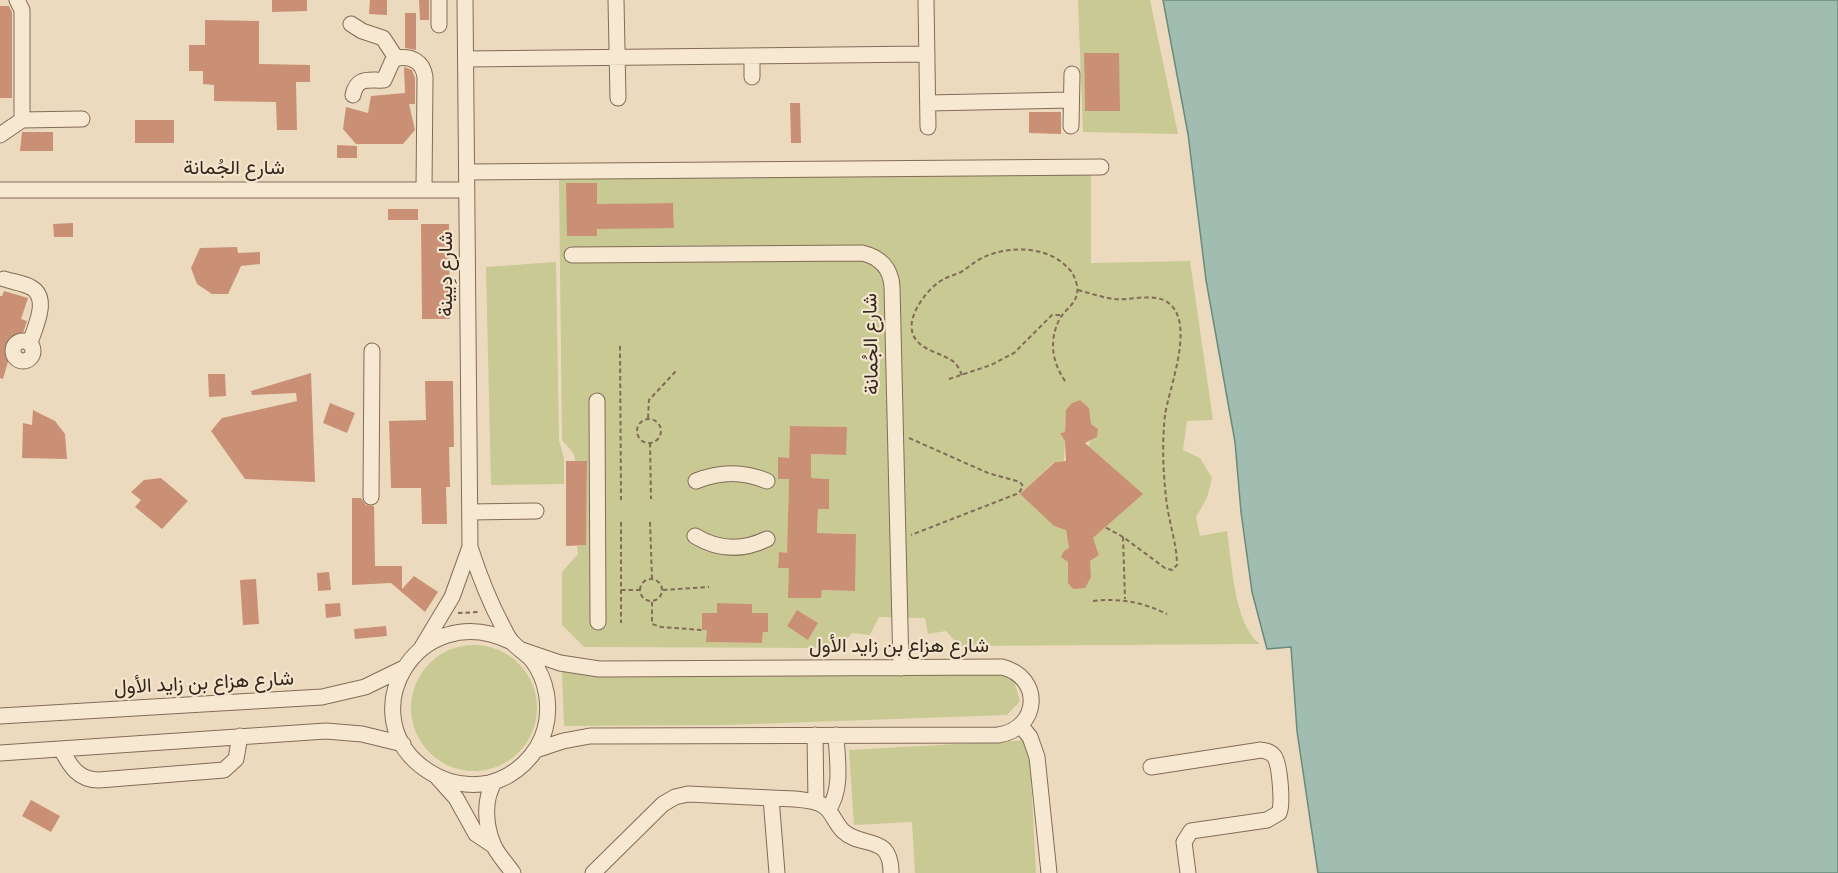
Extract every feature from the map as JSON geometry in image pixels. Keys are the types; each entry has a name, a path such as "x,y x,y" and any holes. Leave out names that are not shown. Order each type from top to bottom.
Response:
{"street":[{"path":"17,0 22,10 22,120"},
{"path":"439,0 439,25"},
{"name":"شارع دِيينة","path":"465,0 470,547 480,579 494,610 517,646"},
{"path":"616,0 618,98"},
{"path":"926,0 928,127"},
{"path":"351,24 362,32 383,38 396,58"},
{"path":"466,59 927,54"},
{"path":"752,56 752,77"},
{"path":"353,95 355,85 359,82 384,80 396,58 413,59 418,62 424,71 424,190"},
{"path":"1071,126 1072,74"},
{"path":"928,103 1071,100"},
{"path":"0,135 22,120 82,119"},
{"path":"467,172 1101,167"},
{"name":"شارع الجُمانة","path":"0,190 467,190"},
{"name":"شارع الجُمانة","path":"572,255 862,253 875,257 886,267 892,280 901,668"},
{"path":"4,279 32,288 39,296 40,306 30,343"},
{"path":"371,497 372,351"},
{"path":"597,400 598,622"},
{"path":"696,481 732,473 767,481"},
{"path":"470,512 536,511"},
{"path":"694,536 712,544 730,548 749,546 767,539"},
{"name":"شارع دِيينة","path":"422,647 444,612 459,580 470,547"},
{"path":"435,776 465,785 495,781 511,774 536,750 547,721 546,690 533,662 517,646 489,633 466,630 435,639 422,647 404,668 398,682 394,705 396,729 403,744 422,768 435,776 456,798 476,834 494,846 513,873"},
{"name":"شارع هزاع بن زايد الأول","path":"517,646 560,663 599,669 1002,667 1016,672 1026,683 1031,697 1029,713 1021,726"},
{"name":"شارع هزاع بن زايد الأول","path":"0,716 322,698 365,687 404,668"},
{"path":"536,750 562,741 590,736 998,735 1006,734 1021,726 1030,737 1036,750 1049,873"},
{"path":"0,753 335,731 362,734 403,744"},
{"path":"815,735 822,806 849,835 875,843 884,850 890,863 891,873"},
{"path":"593,873 663,804 675,797 688,794 771,798 822,806 835,800 837,788 836,735"},
{"path":"61,749 78,774 88,779 99,780 224,770 236,759 240,736"},
{"path":"1151,767 1261,750 1270,753 1275,759 1282,804 1279,813 1267,820 1191,831 1184,842 1188,873"},
{"path":"494,846 487,814 487,798 495,781"},
{"path":"771,798 777,873"},
{"path":"468,820 487,814"}],"path":[{"path":"962,375 953,361 927,349 914,337 912,331 916,311 935,285 943,279 960,272 986,256 1010,249 1023,249 1046,254 1062,262 1074,275 1078,290 1074,303 1062,315 1056,329 1053,347 1056,365 1065,381"},
{"path":"1078,290 1111,298 1154,298 1163,301 1171,305 1176,314 1181,341 1165,416 1163,463 1177,565 1172,570 1165,568 1123,537 1105,528"},
{"path":"949,379 1014,353 1052,315 1062,315"},
{"path":"620,346 621,500"},
{"path":"648,418 649,400 676,371"},
{"path":"648,418 654,419 661,427 659,438 650,443 639,439 636,429 639,423 648,418"},
{"path":"896,432 988,473 1020,482 1023,486 1019,493 898,540"},
{"path":"650,443 651,499"},
{"path":"621,522 621,623"},
{"path":"650,522 652,579"},
{"path":"1123,537 1125,599"},
{"path":"639,590 643,582 652,579 659,582 663,590 660,598 652,602"},
{"path":"663,590 709,587"},
{"path":"621,590 639,590"},
{"path":"639,590 643,598 652,602"},
{"path":"1093,601 1125,599 1147,604 1167,614"},
{"path":"652,602 652,624 661,627 702,630"},
{"path":"444,612 494,610"}],"green space":[{"path":"1078,0 1150,0 1178,134 1083,132","holes":["1084,54 1119,111 1085,111"]},
{"path":"723,175 1091,175 1091,263 1190,261 1213,420 1187,421 1183,450 1200,458 1212,478 1207,498 1196,517 1200,536 1227,531 1239,608 1251,635 1260,644 959,646 946,631 928,634 925,618 879,617 870,635 852,633 839,648 584,647 562,625 562,572 578,554 577,546 586,545 587,461 575,461 574,454 562,440 559,180","holes":["597,183 597,235 567,236","673,203 674,228 610,228 610,204","1080,400 1089,408 1091,424 1098,429 1097,437 1090,441 1089,447 1142,494 1090,541 1096,546 1099,555 1090,561 1073,589 1068,583 1068,562 1062,557 1064,551 1069,548 1066,529 1054,526 1020,494 1054,462 1064,461 1065,441 1060,433 1065,432 1067,413 1071,405","790,426 846,427 846,455 811,454 811,478 829,479 829,509 818,509 817,538 832,533 856,534 854,591 822,590 821,598 789,598 789,568 778,567 779,553 787,553 789,479 778,479 778,458 789,458","717,603 752,604 752,613 768,613 768,632 763,632 762,643 707,642 707,630 702,630 702,613 717,613","797,610 818,623 808,639 787,626"]},
{"path":"556,262 559,440 564,458 564,484 491,485 486,267"},
{"path":"474,645 498,650 519,663 532,684 537,708 532,732 519,753 498,766 474,771 450,766 429,753 416,732 411,708 416,684 429,663 450,650"},
{"path":"562,671 636,675 994,671 1014,681 1020,701 1007,715 726,725 564,726"},
{"path":"1029,740 1036,873 915,873 912,822 854,825 849,750"}],"shaded area":[{"path":"1163,0 1838,0 1838,873 1318,873 1297,731 1291,647 1267,649 1252,592 1241,512 1235,442 1206,280 1188,134"}],"building":[{"path":"272,0 307,0 307,11 272,12"},
{"path":"370,0 387,0 387,15 369,14"},
{"path":"419,0 429,0 429,20 420,20"},
{"path":"0,6 9,6 12,12 12,98 0,98"},
{"path":"405,13 416,13 416,50 405,48"},
{"path":"205,20 259,21 259,64 310,65 310,82 296,82 297,130 277,130 276,102 214,101 214,85 203,84 203,71 189,71 189,45 205,45"},
{"path":"1084,53 1119,53 1120,111 1085,111"},
{"path":"404,67 412,70 415,78 415,104 409,104 415,130 403,144 356,144 343,129 346,107 368,113 371,96 405,93"},
{"path":"790,103 800,103 801,143 791,143"},
{"path":"1029,112 1061,112 1061,134 1029,133"},
{"path":"135,120 174,120 174,143 135,143"},
{"path":"22,132 53,132 53,151 20,151"},
{"path":"337,145 357,146 357,158 337,158"},
{"path":"566,183 597,183 597,204 673,203 674,228 597,229 597,236 567,236"},
{"path":"388,209 418,209 418,220 388,220"},
{"path":"73,223 73,237 54,237 53,224"},
{"path":"421,224 449,224 450,319 422,319"},
{"path":"237,247 238,253 260,252 260,264 241,266 228,294 212,294 197,284 191,268 200,248"},
{"path":"4,291 28,298 21,319 27,321 22,336 16,334 3,379 0,378 0,296"},
{"path":"311,373 315,482 245,479 211,431 222,418 297,401 296,393 252,395 251,391"},
{"path":"208,374 225,374 226,396 209,397"},
{"path":"425,381 453,381 454,447 449,447 450,487 446,487 447,524 422,524 421,488 391,488 389,421 426,420"},
{"path":"1080,400 1089,408 1091,424 1098,429 1097,437 1085,443 1143,494 1093,538 1099,555 1090,561 1091,577 1085,588 1073,589 1068,583 1068,562 1061,557 1069,548 1066,530 1054,526 1020,494 1055,462 1066,461 1065,441 1060,433 1065,432 1066,410 1072,403"},
{"path":"330,403 355,413 347,433 323,423"},
{"path":"33,410 55,421 65,434 67,459 22,458 23,423 32,425"},
{"path":"790,426 847,427 846,455 811,454 811,478 829,479 829,509 818,509 817,533 856,534 855,591 822,590 821,598 788,598 789,568 778,568 779,552 787,553 789,479 778,479 778,457 789,458"},
{"path":"566,461 587,461 586,545 566,546"},
{"path":"161,478 188,501 162,529 135,507 141,500 131,492 144,480"},
{"path":"352,498 361,498 366,505 374,506 375,566 402,566 402,589 414,576 438,592 425,612 391,583 352,585"},
{"path":"329,572 331,590 318,591 317,573"},
{"path":"256,579 259,624 243,625 240,580"},
{"path":"340,603 341,616 326,618 325,604"},
{"path":"717,603 752,604 752,613 768,613 768,632 763,632 762,643 706,642 707,630 702,630 702,613 717,613"},
{"path":"797,610 818,623 808,640 787,626"},
{"path":"386,626 387,636 355,639 354,629"},
{"path":"31,800 60,816 51,832 22,816"}]}
